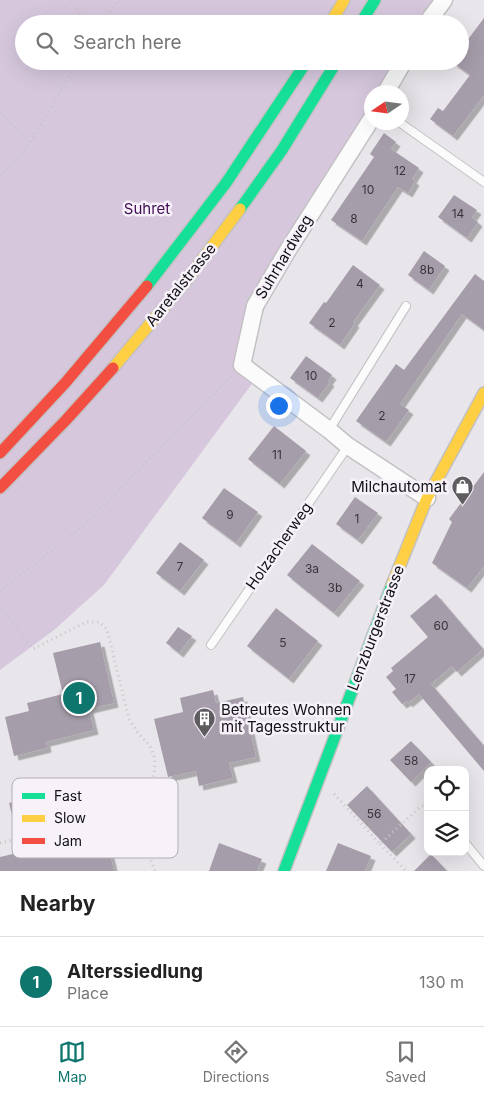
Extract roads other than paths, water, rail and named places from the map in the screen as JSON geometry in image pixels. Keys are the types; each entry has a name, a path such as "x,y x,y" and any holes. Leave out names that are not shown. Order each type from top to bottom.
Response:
{"main road":[{"path":"335,15 344,0"},
{"path":"366,15 375,0"},
{"name":"Aaretalstrasse","path":"0,453 86,360 180,245 259,136 301,70"},
{"name":"Aaretalstrasse","path":"0,488 46,442 93,390 176,293 246,202 288,141 331,70"},
{"name":"Lenzburgerstrasse","path":"284,871 376,624 427,498 484,393"}],"street":[{"path":"433,15 444,0"},
{"path":"390,85 399,70"},
{"name":"Suhrhardweg","path":"329,430 242,365 255,306 288,250 364,130"},
{"path":"329,430 348,446 427,498"}],"lane":[{"path":"409,129 484,182"},
{"path":"329,430 406,306"},
{"name":"Holzacherweg","path":"211,645 348,446"},
{"path":"469,849 484,866"}],"place":[{"name":"Milchautomat","path":"463,506"},
{"name":"Alterssiedlung","path":"79,698"},
{"name":"Betreutes Wohnen mit Tagesstruktur","path":"205,738"}],"park label":[{"name":"Suhret","path":"147,209"}]}
